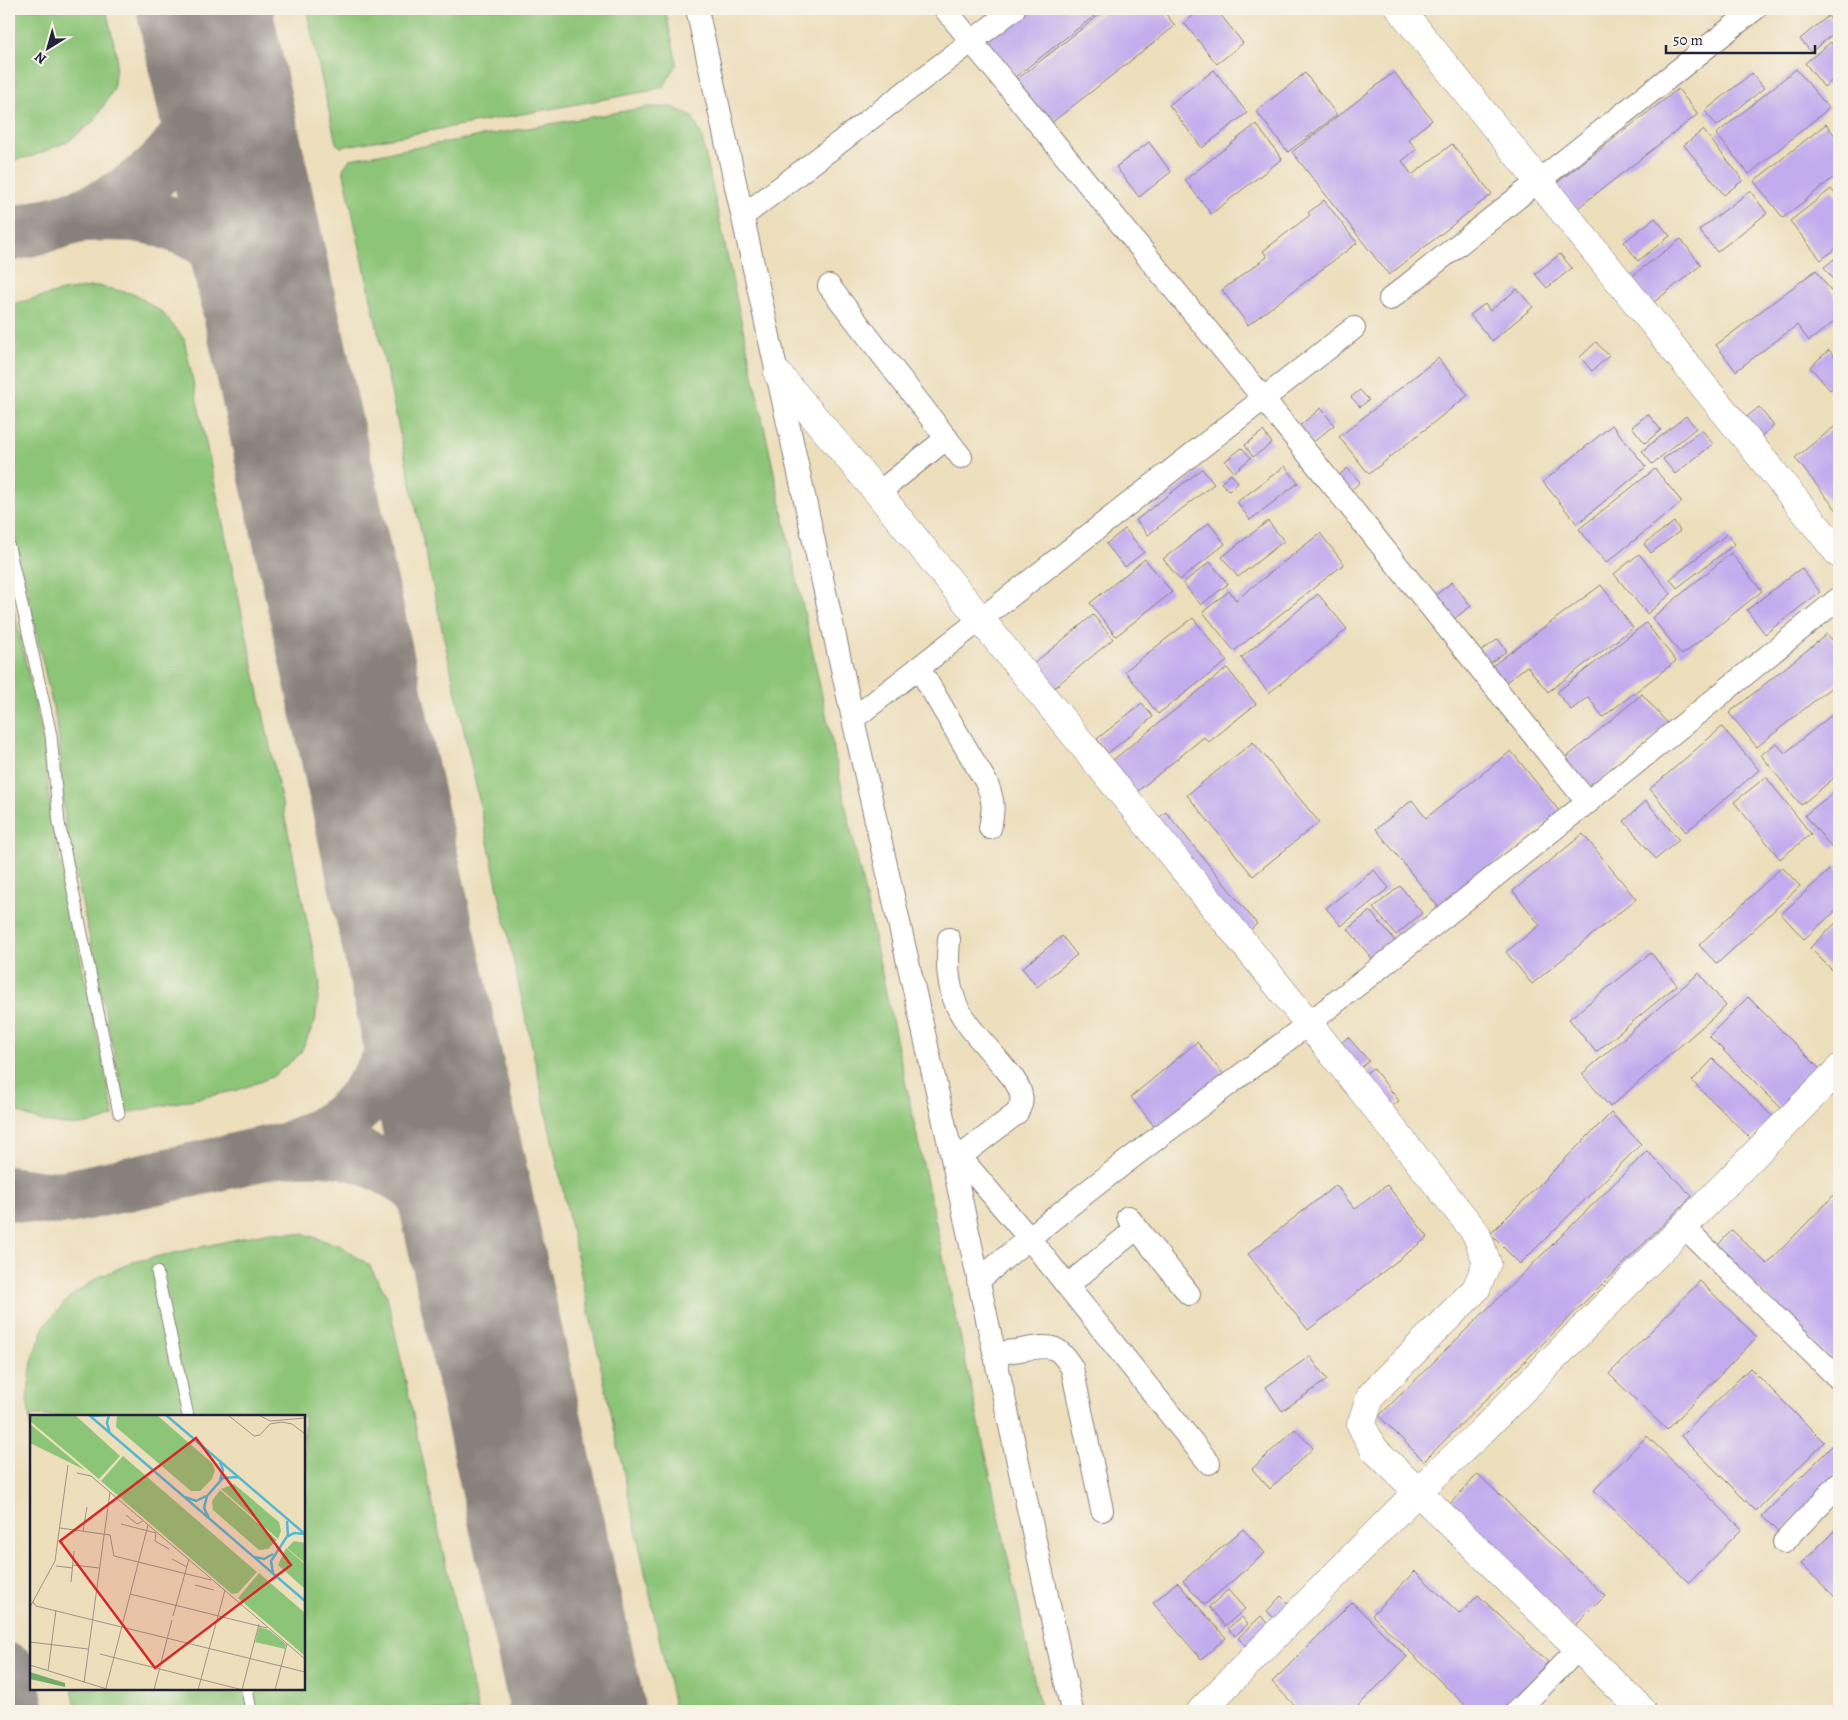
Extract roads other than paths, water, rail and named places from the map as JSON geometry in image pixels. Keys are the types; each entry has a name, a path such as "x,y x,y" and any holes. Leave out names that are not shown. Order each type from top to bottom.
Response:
{"street":[{"path":"697,9 853,719 955,1150 978,1281 1072,1711"},
{"path":"946,9 1263,398 1588,803"},
{"path":"743,216 1014,9"},
{"path":"1400,9 1839,554"},
{"path":"1390,298 1755,9"},
{"path":"829,286 961,457"},
{"path":"853,719 1354,328"},
{"path":"778,374 878,493 1476,1233 1487,1263 1476,1289 1371,1395 1361,1425 1374,1449 1643,1711"},
{"path":"878,493 947,438"},
{"path":"978,1281 1028,1238 1309,1024 1588,803 1839,598"},
{"path":"919,668 993,797 994,810 990,828"},
{"path":"949,939 947,964 950,986 957,1005 968,1022 1014,1080 1021,1095 1022,1104 1017,1113 955,1150"},
{"path":"1201,1711 1417,1492 1482,1431 1839,1069"},
{"path":"955,1150 1209,1463"},
{"path":"1067,1286 1132,1222 1189,1294"},
{"path":"1683,1226 1839,1379"},
{"path":"995,1354 1048,1346 1058,1350 1066,1358 1072,1368 1102,1510"},
{"path":"1784,1542 1839,1484"},
{"path":"1517,1711 1578,1649"}],"lane":[{"path":"9,547 50,735 58,823 119,1113"},
{"path":"157,1272 188,1415"},
{"path":"247,1690 251,1711"}]}
